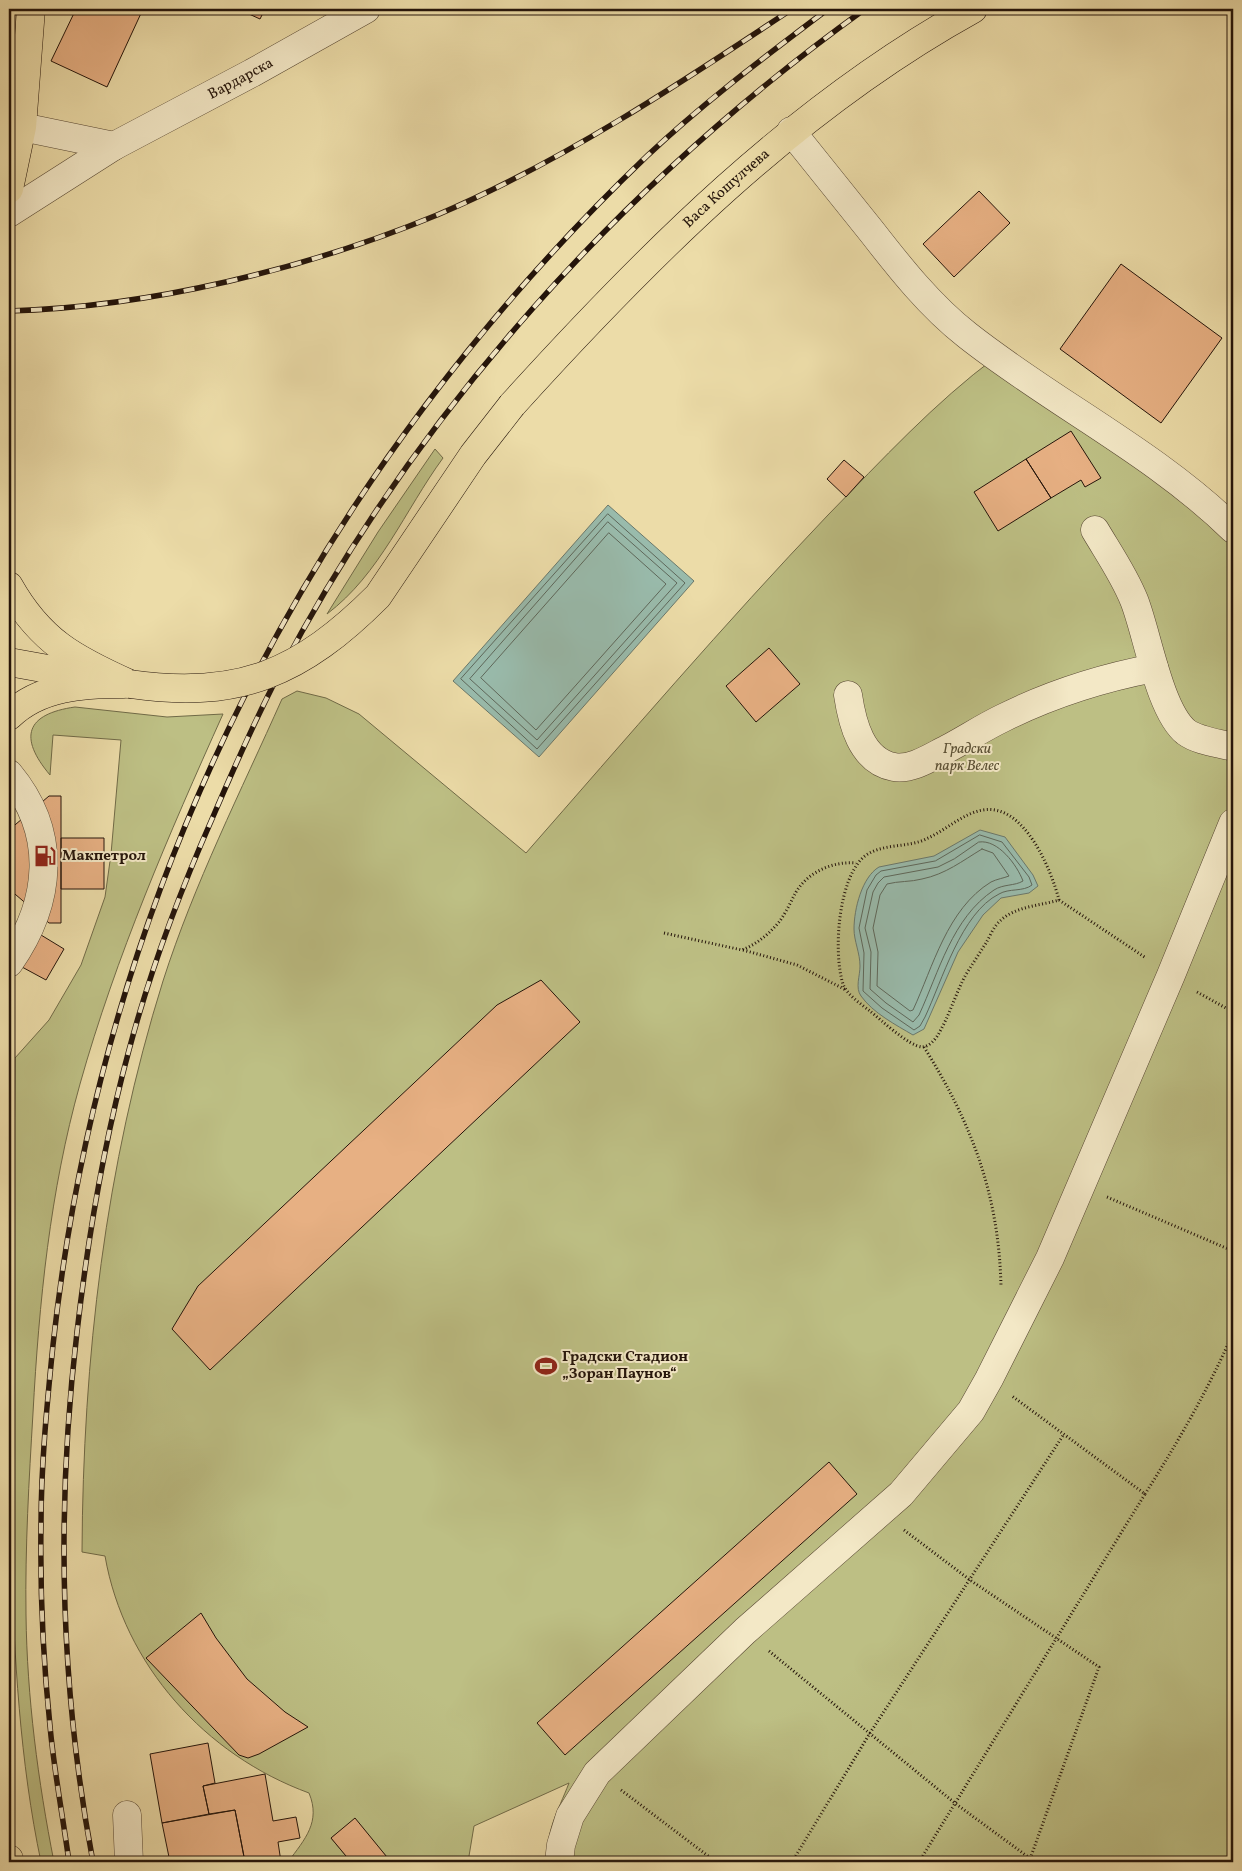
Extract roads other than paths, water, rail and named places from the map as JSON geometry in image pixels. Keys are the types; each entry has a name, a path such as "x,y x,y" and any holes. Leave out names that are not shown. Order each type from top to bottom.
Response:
{"main road":[{"path":"9,189 22,127 32,9"},
{"name":"Васа Кошулчева","path":"130,684 165,689 230,686 276,672 315,650 337,634 378,596 473,455 512,405 602,307 692,220 791,131 892,56 973,9"},
{"path":"9,586 24,610 59,647 130,684"},
{"path":"9,662 130,684"},
{"path":"9,716 29,701 56,690 98,684 130,684"}],"street":[{"name":"Вардарска","path":"9,212 114,146 252,73 366,9"},
{"path":"22,127 114,146"},
{"path":"791,131 894,260 954,325 1008,366 1155,463 1196,495 1233,529"},
{"path":"1095,530 1135,601 1154,668 1171,709 1186,732 1233,747"},
{"path":"848,695 853,724 865,748 886,764 904,768 921,762 1003,718 1041,701 1090,683 1154,668"},
{"path":"9,774 35,814 42,847 43,874 38,910 9,963"},
{"path":"559,1862 561,1844 570,1816 597,1773 745,1631 901,1494 950,1439 971,1411 1050,1258 1172,975 1233,823"},
{"path":"127,1815 129,1862"}],"water":[{"path":"608,505 694,581 539,757 453,681"},
{"path":"980,830 1005,837 1033,875 1038,886 1029,893 1001,898 983,915 958,952 924,1029 913,1035 878,1013 859,993 860,961 854,929 857,903 868,878 879,867 934,856"}],"railway":[{"path":"9,311 117,302 227,282 335,252 437,215 529,171 619,120 792,9"},
{"path":"69,1862 52,1743 42,1600 42,1480 53,1345 79,1175 120,1010 175,851 244,698 326,551 421,412 528,280 647,156 713,98 828,9"},
{"path":"93,1862 82,1796 68,1664 64,1531 70,1398 86,1261 98,1190 120,1085 137,1020 156,962 200,847 270,692 334,577 395,483 462,394 533,308 610,226 691,149 776,76 865,9"}],"place":[{"name":"Макпетрол","path":"45,856"},
{"name":"Градски Стадион „Зоран Паунов“","path":"546,1366"}],"park label":[{"name":"Градски парк Велес","path":"967,758"}]}
